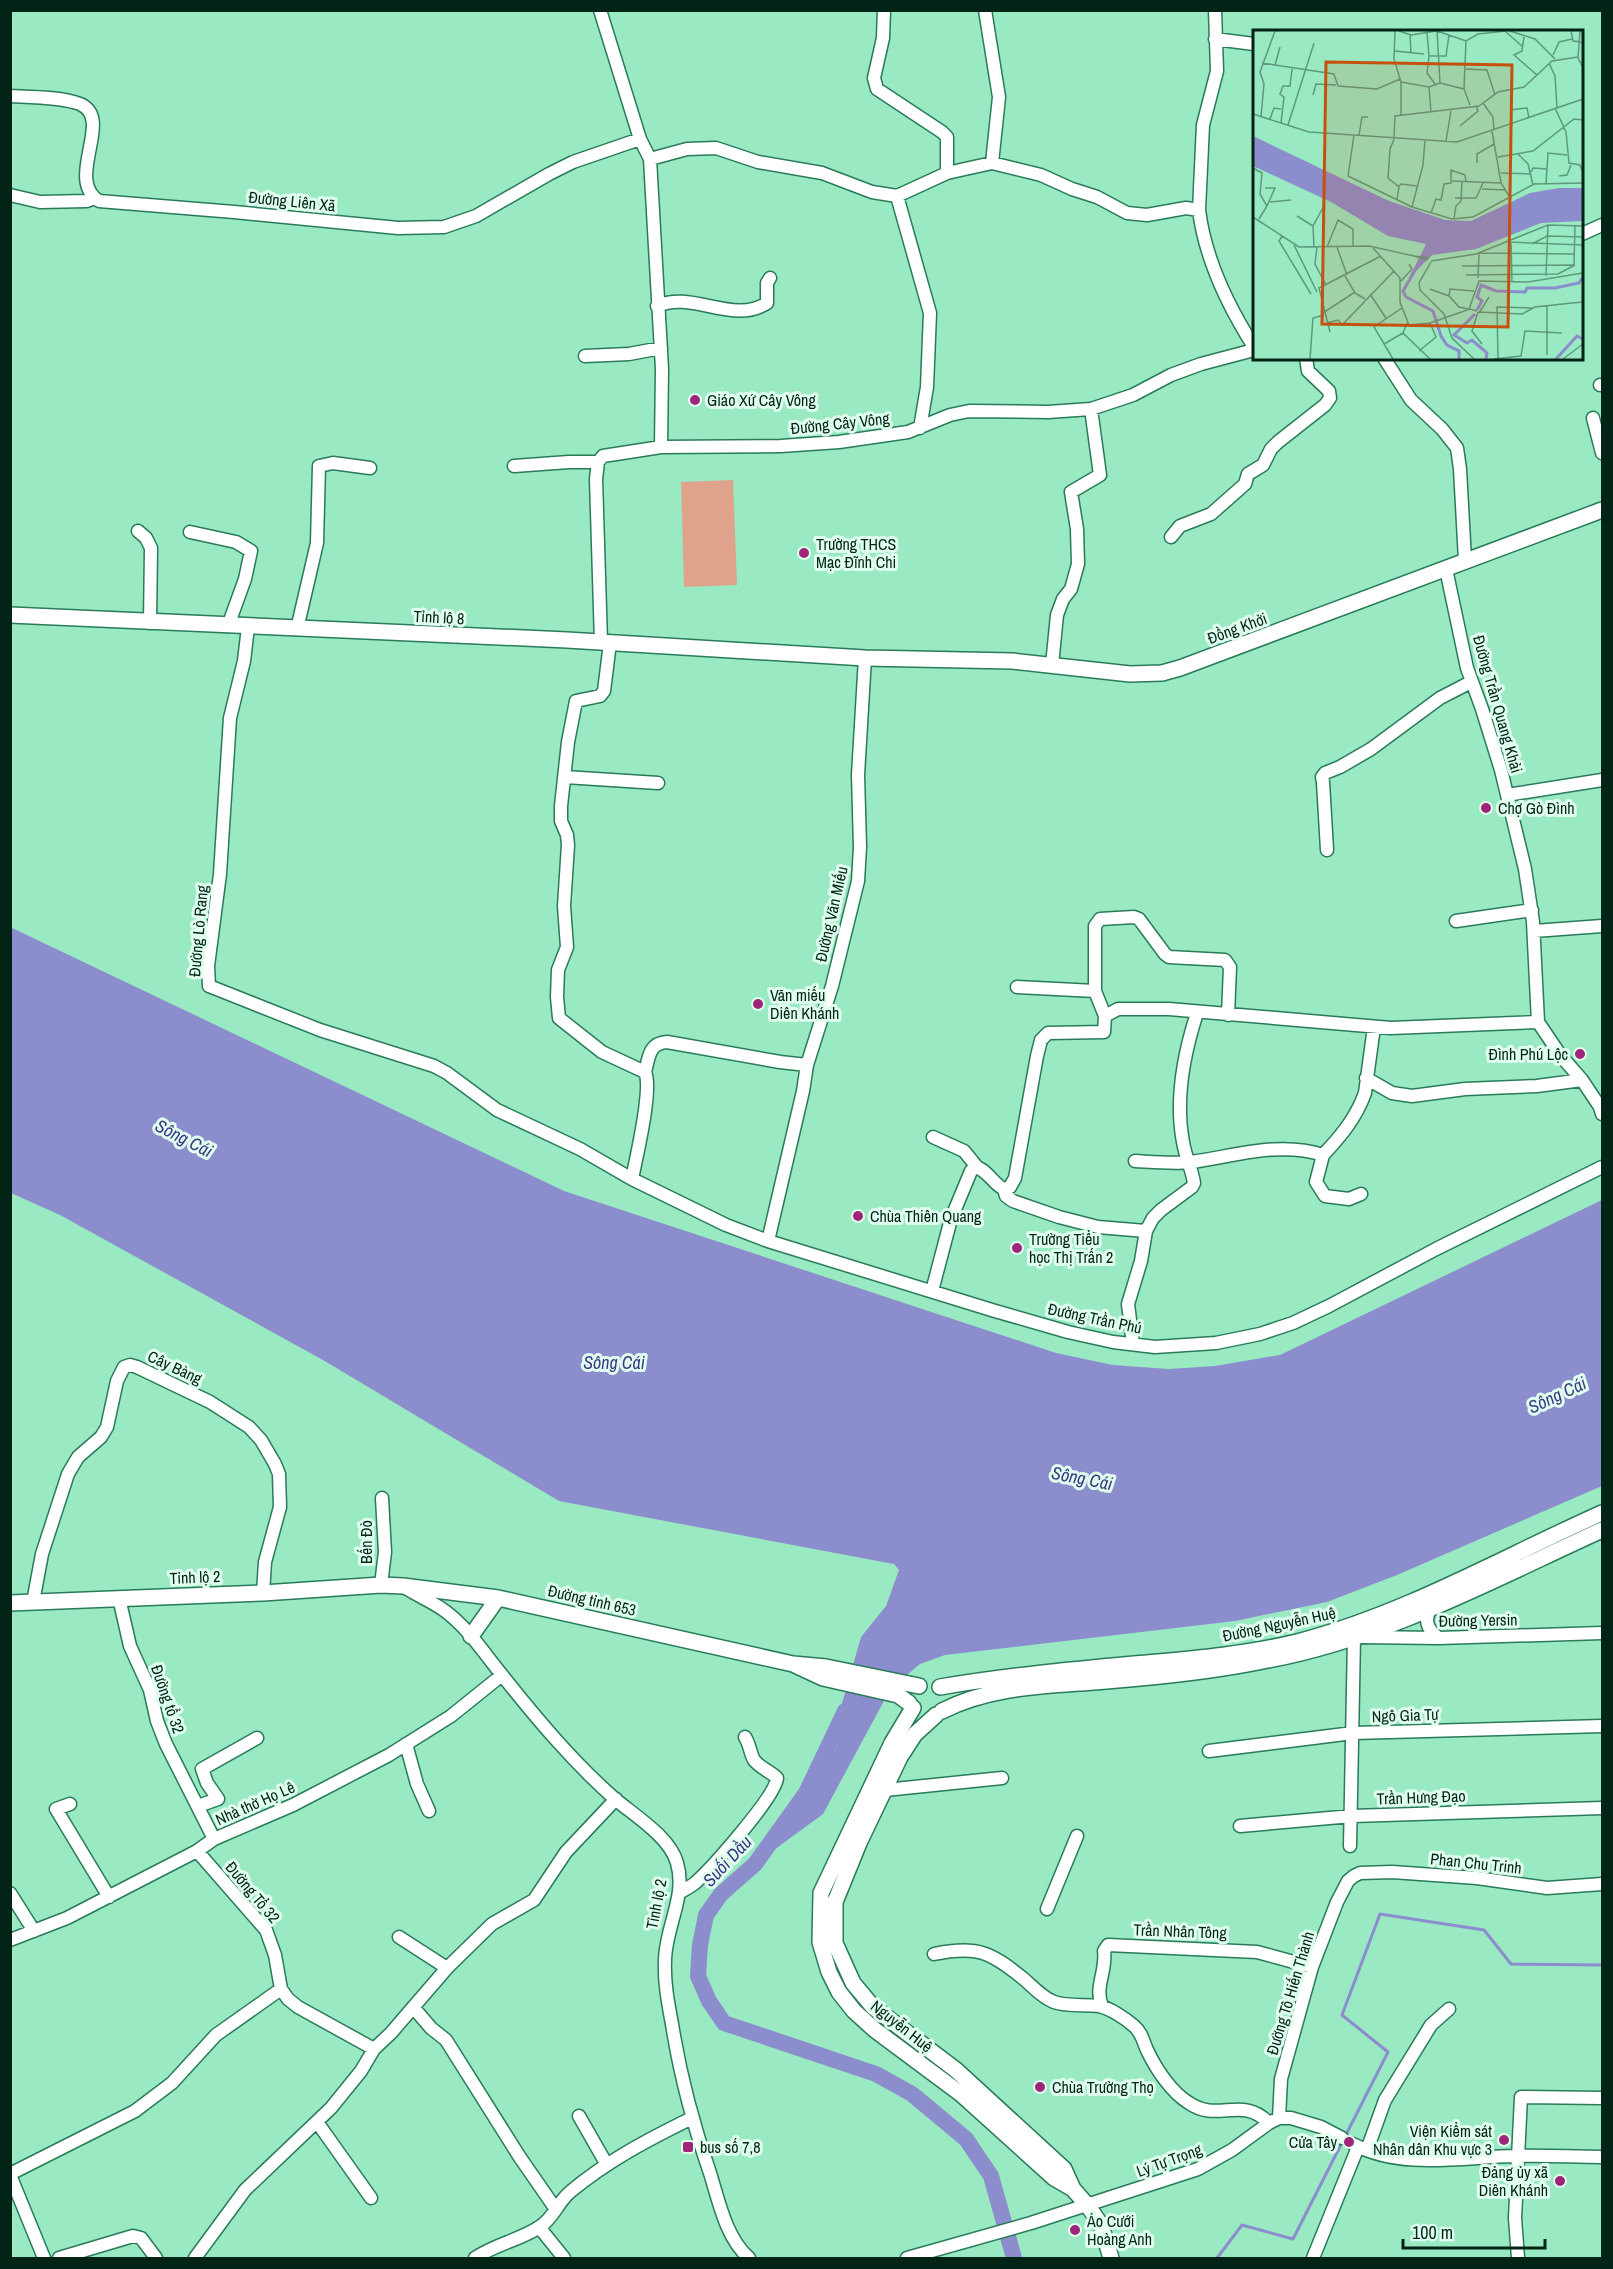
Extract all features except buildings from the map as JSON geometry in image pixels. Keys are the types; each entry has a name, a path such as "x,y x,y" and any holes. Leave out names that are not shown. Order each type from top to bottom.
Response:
{"main road":[{"name":"Đồng Khởi","path":"865,658 1001,661 1052,664 1108,673 1148,675 1162,673 1602,510"},
{"name":"Tỉnh lộ 8","path":"10,615 605,643 865,658"},
{"name":"Đường Nguyễn Huệ","path":"940,1687 1008,1676 1123,1672 1268,1660 1309,1651 1601,1517"},
{"name":"Đường Nguyễn Huệ","path":"1352,1632 1402,1620 1602,1530"},
{"name":"Đường tỉnh 653","path":"381,1585 498,1598 893,1687 919,1686"},
{"name":"Tỉnh lộ 2","path":"10,1603 263,1593 381,1585"},
{"path":"471,1636 498,1598"},
{"name":"Đường Nguyễn Huệ","path":"939,1713 984,1694 1123,1672"},
{"path":"919,1686 940,1687 948,1695 946,1706 939,1713 923,1715 911,1705 910,1691 919,1686"},
{"name":"Đường tỉnh 653","path":"893,1687 911,1705"},
{"name":"Nguyễn Huệ","path":"853,1840 892,1743 911,1705"},
{"name":"Nguyễn Huệ","path":"939,1713 915,1734 900,1757 885,1790 822,1893 820,1942 829,1972 839,1992 854,2011 875,2030 961,2094 1054,2178 1073,2189 1101,2225 1111,2259"}],"street":[{"path":"600,10 608,42 640,139 650,159 661,348 661,447"},
{"path":"884,10 883,38 874,78 877,89 947,137 947,173"},
{"path":"985,10 999,98 992,163"},
{"path":"1215,10 1217,70 1203,125 1198,210 1214,269 1232,312 1253,346"},
{"path":"1215,39 1253,44"},
{"path":"10,96 74,102 88,109 93,133 86,178 88,190 95,198"},
{"name":"Đường Liên Xã","path":"10,195 39,202 87,201 95,198 106,202 398,228 444,227 476,216 573,162 640,139"},
{"path":"650,159 687,149 716,148 758,162 822,173 872,192 897,196 947,173 992,163 1041,175 1097,197 1127,213 1147,215 1186,208 1198,210"},
{"path":"897,196 930,313 927,387 920,428"},
{"path":"1583,233 1602,225"},
{"path":"657,306 683,301 724,309 758,309 767,303 767,283 770,278"},
{"path":"585,356 628,354 661,348"},
{"name":"Đường Cây Vông","path":"598,462 607,454 661,447 781,446 886,436 920,428 950,415 969,411 1048,412 1091,409 1140,392 1171,375 1253,348"},
{"path":"1171,537 1180,526 1211,514 1239,490 1245,484 1248,474 1263,465 1271,449 1278,442 1325,405 1330,398 1329,391 1308,370 1306,360"},
{"path":"1385,360 1411,400 1442,429 1457,448 1465,560"},
{"path":"1052,664 1057,615 1063,599 1071,590 1078,564 1077,529 1071,492 1100,475 1091,409"},
{"path":"1593,418 1602,453"},
{"path":"514,466 598,462 596,479 605,643 602,694 580,700 574,705 561,813 568,844 564,906 567,947 558,970 558,1018 602,1052 645,1072"},
{"path":"297,629 317,543 319,466 333,463 370,468"},
{"path":"138,531 146,538 151,548 150,623"},
{"path":"190,532 236,542 251,551 245,579 228,626"},
{"name":"Đường Trần Quang Khải","path":"1446,569 1471,682 1482,709 1507,795 1525,869 1534,931 1539,1022 1561,1056 1582,1080 1602,1113"},
{"name":"Đường Lò Rang","path":"248,627 244,661 230,718 220,874 208,966 209,986 320,1030 419,1060 447,1072"},
{"name":"Đường Văn Miếu","path":"768,1241 807,1065 832,987 858,880 860,847 858,775 865,658"},
{"path":"1327,850 1323,782 1325,773 1371,749 1440,698 1471,682"},
{"path":"565,777 658,783"},
{"path":"1507,795 1602,780"},
{"path":"1456,921 1532,910"},
{"path":"1004,1189 1010,1187 1015,1178 1031,1079 1041,1040 1048,1033 1101,1033 1105,1029 1106,1016 1095,991 1097,923 1107,918 1134,917 1139,919 1169,957 1221,959 1228,963 1230,967 1228,1015"},
{"path":"1534,931 1602,926"},
{"path":"1017,987 1095,991"},
{"path":"1106,1016 1118,1009 1134,1008 1374,1027 1411,1028 1539,1022"},
{"path":"1133,1344 1128,1304 1138,1273 1146,1231 1153,1218 1161,1210 1192,1187 1193,1177 1182,1140 1180,1094 1191,1030 1197,1012"},
{"path":"1361,1194 1350,1199 1325,1196 1316,1182 1323,1155 1343,1135 1365,1093 1374,1027"},
{"path":"632,1179 647,1092 645,1072 653,1046 658,1042 807,1065"},
{"name":"Đường Trần Phú","path":"447,1072 497,1110 580,1149 632,1179 726,1225 768,1241 1068,1332 1113,1342 1155,1347 1216,1343 1260,1334 1293,1323 1446,1243 1602,1167"},
{"path":"1366,1078 1399,1096 1465,1089 1537,1086 1582,1080"},
{"path":"933,1137 964,1151 977,1167 1004,1189 1006,1196 1013,1201 1059,1217 1098,1227 1146,1231"},
{"path":"1135,1161 1188,1162 1274,1149 1298,1149 1323,1155"},
{"path":"932,1291 951,1219 971,1171 977,1167"},
{"name":"Cây Bàng","path":"33,1602 42,1554 68,1474 78,1457 101,1437 107,1427 117,1381 124,1367 130,1365 210,1402 249,1427 261,1440 279,1474 280,1491 280,1507 266,1562 263,1593"},
{"name":"Bến Đò","path":"381,1585 385,1552 382,1498"},
{"name":"Tỉnh lộ 2","path":"403,1586 444,1610 471,1636 561,1746 616,1799 637,1815 677,1860 680,1876 679,1893 665,1951 665,1987 680,2071 692,2118 727,2224 743,2256"},
{"name":"Đường tổ 32","path":"119,1598 130,1646 150,1690 157,1721 166,1744 214,1839"},
{"path":"1432,1607 1427,1613 1428,1628 1439,1638"},
{"path":"1350,1846 1353,1733 1352,1632"},
{"name":"Đường Yersin","path":"1352,1632 1439,1638 1602,1633"},
{"name":"Nhà thờ Họ Lê","path":"10,1940 66,1918 197,1851 214,1839 293,1805 389,1755 451,1716 502,1675"},
{"name":"Ngô Gia Tự","path":"1209,1751 1353,1733 1602,1726"},
{"path":"679,1893 695,1882 730,1845 777,1784 777,1778 762,1768 752,1757 751,1746 745,1737"},
{"path":"198,1806 218,1799 207,1783 202,1769 256,1738"},
{"path":"406,1744 417,1784 429,1811"},
{"path":"885,1790 1002,1778"},
{"path":"195,2259 245,2190 331,2108 361,2071 374,2049 391,2033 447,1968 492,1924 534,1900 566,1852 616,1799"},
{"path":"70,1804 56,1809 109,1897"},
{"name":"Trần Hưng Đạo","path":"1240,1827 1352,1816 1602,1808"},
{"path":"1047,1909 1077,1836"},
{"name":"Đường Tổ 32","path":"197,1851 266,1930 272,1941 281,1989"},
{"name":"Phan Chu Trinh","path":"1348,1881 1360,1873 1373,1871 1477,1878 1547,1888 1602,1884"},
{"name":"Đường Tô Hiến Thành","path":"1274,2120 1281,2079 1312,1967 1336,1902 1348,1881"},
{"path":"10,1893 34,1931"},
{"path":"399,1937 447,1968"},
{"name":"Trần Nhân Tông","path":"1102,2006 1098,1990 1105,1967 1104,1951 1108,1945 1257,1952 1312,1967"},
{"path":"934,1954 955,1950 974,1950 1000,1962 1050,2000 1064,2004 1102,2006 1125,2018 1137,2028 1152,2059 1167,2082 1190,2104 1209,2111 1241,2108 1252,2110 1274,2120 1291,2118 1321,2127 1355,2145 1392,2157 1414,2160 1517,2156 1602,2157"},
{"path":"44,2259 28,2217 13,2191 10,2175 135,2111 172,2083 216,2035 281,1989 298,2007 374,2049"},
{"path":"412,2007 431,2028 446,2040 519,2156 555,2208"},
{"path":"1312,2259 1355,2145 1431,2025 1449,2009"},
{"path":"1518,2259 1515,2218 1521,2097 1602,2098"},
{"path":"579,2116 607,2165"},
{"path":"475,2259 490,2249 539,2227 553,2214 555,2208 568,2194 632,2147 692,2118"},
{"name":"Lý Tự Trọng","path":"942,2255 981,2238 1088,2206 1198,2169 1232,2150 1274,2120"},
{"path":"317,2122 370,2198"},
{"path":"539,2227 564,2259"},
{"path":"59,2259 133,2236 141,2238 156,2259"},
{"path":"907,2259 942,2255"}],"shaded area":[{"path":"733,480 737,585 684,587 681,482"}],"water":[{"name":"Sông Cái","path":"10,927 564,1191 1056,1353 1113,1365 1169,1369 1215,1366 1280,1355 1602,1200 1602,1486 1397,1575 1327,1602 1235,1621 945,1655 920,1664 901,1680 885,1699 823,1814 755,1864 806,1799 838,1745 835,1728 861,1637 886,1606 899,1570 894,1564 559,1501 323,1360 60,1215 11,1193"}],"waterway":[{"name":"Suối Dầu","path":"845,1711 806,1793 755,1864 721,1894 706,1915 700,1945 698,1976 709,2001 724,2023 876,2074 912,2094 966,2139 991,2176 1014,2258"},
{"path":"1217,2258 1242,2225 1293,2239 1388,2052 1342,2015 1380,1914 1484,1930 1511,1964 1602,1965"}],"place":[{"name":"Giáo Xứ Cây Vông","path":"695,400"},
{"name":"Trường THCS Mạc Đĩnh Chi","path":"804,553"},
{"name":"Chợ Gò Đình","path":"1486,808"},
{"name":"Văn miếu Diên Khánh","path":"758,1004"},
{"name":"Đình Phú Lộc","path":"1580,1054"},
{"name":"Chùa Thiên Quang","path":"858,1216"},
{"name":"Trường Tiểu học Thị Trấn 2","path":"1017,1248"},
{"name":"Chùa Trường Thọ","path":"1040,2087"},
{"name":"Viện Kiểm sát Nhân dân Khu vực 3","path":"1504,2140"},
{"name":"Cửa Tây","path":"1349,2142"},
{"name":"bus số 7,8","path":"688,2147"},
{"name":"Đảng ủy xã Diên Khánh","path":"1560,2181"},
{"name":"Áo Cưới Hoàng Anh","path":"1075,2230"}]}
